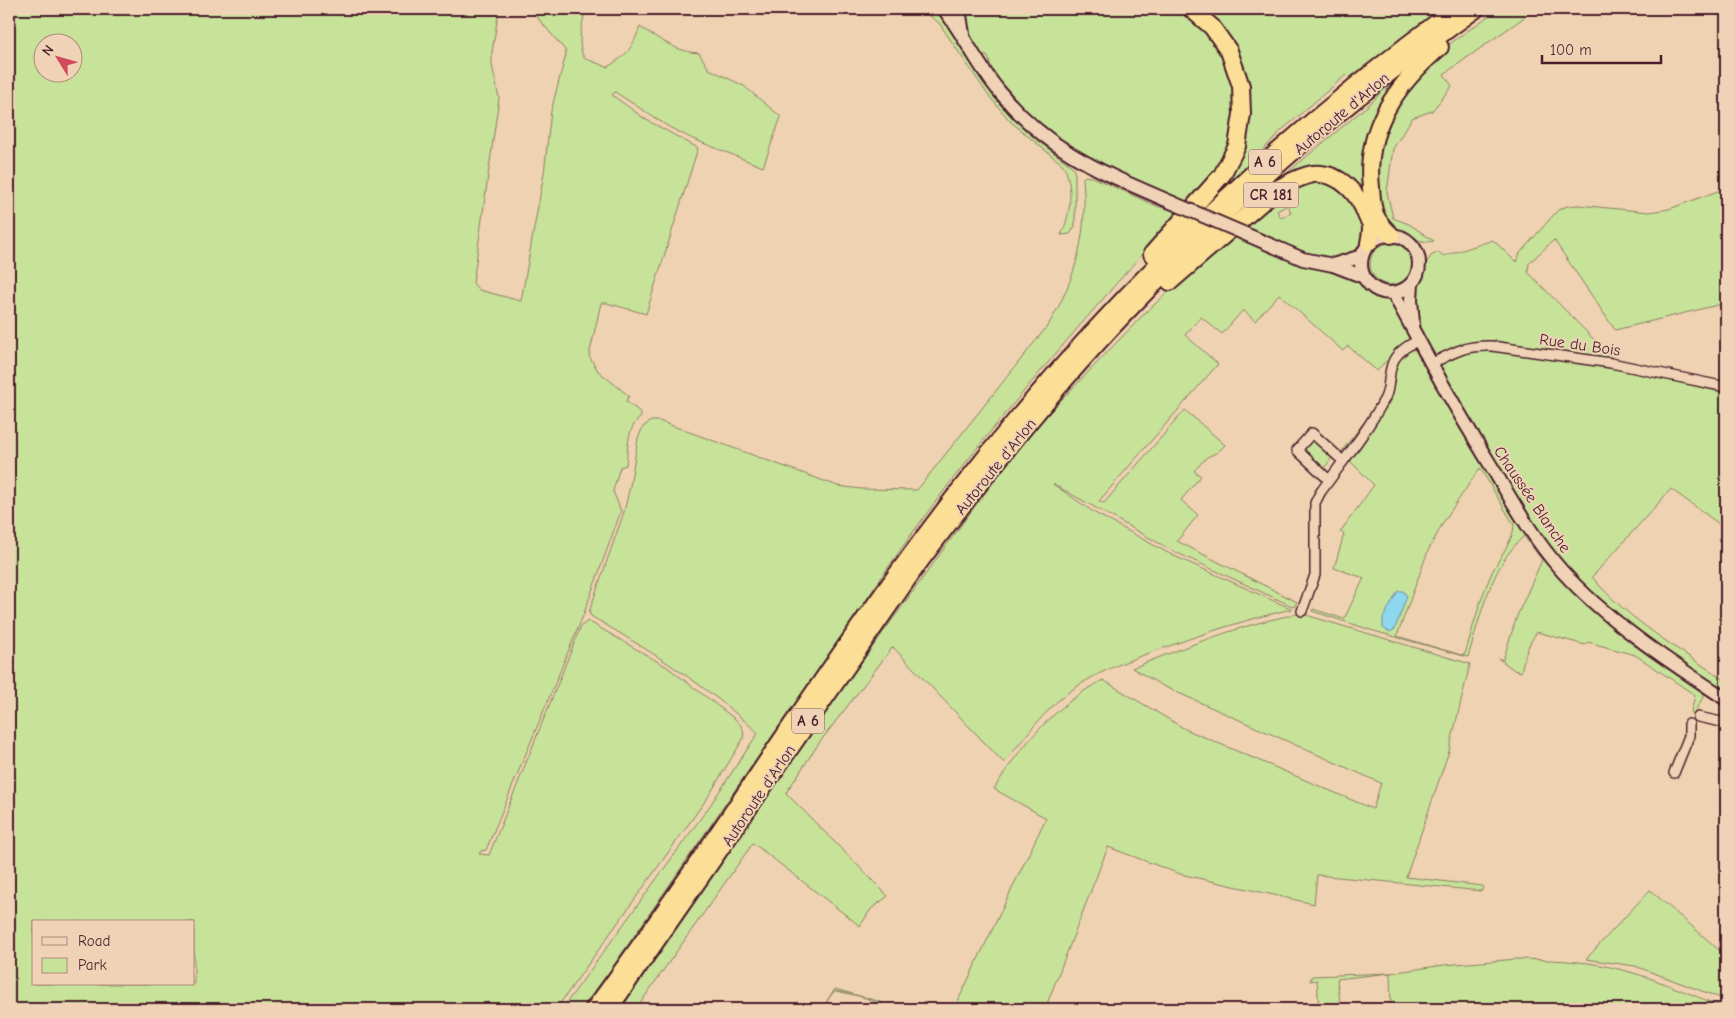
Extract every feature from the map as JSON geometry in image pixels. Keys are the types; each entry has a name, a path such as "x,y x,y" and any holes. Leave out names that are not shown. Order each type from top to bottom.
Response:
{"highway":[{"name":"A 6","path":"1091,333 1107,305 1222,175 1237,146 1242,114 1241,86 1230,51 1212,27 1191,9"},
{"name":"Autoroute d'Arlon","path":"594,1009 909,557 988,454 1091,333 1180,240 1249,176 1348,91 1455,9"},
{"name":"Autoroute d'Arlon","path":"609,1009 918,564 1015,439 1059,387 1138,299 1242,198 1304,142 1393,70 1476,9"},
{"path":"1392,234 1376,218 1372,207 1370,161 1373,142 1382,117 1396,93 1413,71 1489,9"},
{"name":"CR 181","path":"1138,299 1157,292 1278,189 1298,178 1314,174 1326,175 1342,182 1358,198 1371,227 1366,250"}],"main road":[{"name":"CR 181","path":"944,9 964,36 985,72 1012,106 1044,136 1079,160 1303,259 1333,265 1364,277"},
{"name":"CR 181","path":"959,9 964,36"},
{"path":"1412,283 1400,292 1393,293 1384,293 1376,290 1369,284 1364,277 1361,263 1366,250 1376,238 1392,234 1400,236 1407,240 1418,254 1419,269 1412,283 1410,300 1413,328"},
{"name":"CR 181","path":"1333,265 1366,250"},
{"name":"Chaussée Blanche","path":"1393,293 1472,435 1530,530 1563,572 1618,622 1726,699"}],"street":[{"path":"1302,611 1315,575 1315,503 1329,480 1377,414 1386,395 1391,365 1400,352 1420,340"},
{"name":"Rue du Bois","path":"1431,364 1473,345 1492,346 1611,363 1726,387"},
{"path":"1329,480 1297,450 1312,433 1343,461"},
{"path":"1698,717 1726,723"},
{"path":"1674,772 1689,736 1689,724"}],"green space":[{"path":"9,9 499,9 492,52 492,65 499,98 473,283 479,290 521,301 544,173 551,111 566,54 565,50 530,9 586,9 580,34 580,46 584,58 607,67 628,51 640,27 675,47 699,53 709,69 744,86 781,117 763,167 693,139 669,127 615,92 612,95 645,119 698,148 646,314 601,303 589,356 598,371 629,396 626,401 641,413 641,417 636,421 631,432 626,465 620,467 613,491 621,511 583,616 486,850 481,851 479,854 489,855 581,626 588,621 667,667 735,719 742,728 744,733 743,739 708,797 556,1009 9,1009"},
{"path":"921,9 940,9 948,17 981,79 1014,120 1039,142 1073,167 1075,175 1075,226 1070,234 1061,235 1067,219 1070,200 1069,181 1063,165 1011,122 988,95 939,23"},
{"path":"963,9 1183,9 1211,33 1234,79 1234,130 1221,166 1190,204 1087,157 1063,143 1027,116 994,77 988,57 977,51 967,31"},
{"path":"1199,9 1441,9 1349,78 1346,75 1282,130 1255,158 1192,216 1225,176 1245,86"},
{"path":"1498,9 1536,9 1444,74 1452,86 1432,111 1412,118 1393,149 1387,192 1393,218 1409,224 1434,241 1427,242 1414,239 1392,229 1381,218 1375,162 1391,110 1431,60"},
{"path":"1411,68 1379,116 1370,212 1314,170 1219,231 1273,181 1275,183 1372,102 1385,88"},
{"path":"1085,176 1092,177 1159,207 1180,213 1052,358 954,477 886,570 612,968 581,1009 562,1009 711,804 758,733 699,685 657,656 591,616 589,612 624,512 638,438 643,427 651,421 659,421 838,486 861,489 917,490 1049,324 1059,306 1073,271 1082,236 1084,217 1083,178"},
{"path":"1313,180 1338,186 1361,214 1366,240 1354,254 1333,265 1357,277 1370,290 1399,303 1413,327 1415,287 1422,278 1424,267 1431,256 1438,252 1444,256 1493,240 1516,262 1520,253 1558,210 1567,206 1578,205 1649,212 1669,209 1726,188 1726,303 1615,330 1554,240 1529,263 1528,272 1611,357 1611,363 1652,376 1720,392 1726,397 1726,529 1671,489 1592,577 1606,593 1638,621 1726,681 1726,690 1709,679 1702,690 1704,696 1693,714 1691,712 1695,695 1635,655 1588,642 1585,645 1537,632 1527,651 1521,672 1514,670 1498,658 1503,660 1517,616 1542,560 1524,536 1512,548 1503,562 1488,592 1468,657 1374,631 1312,611 1313,609 1344,619 1364,578 1334,568 1344,534 1340,532 1374,485 1341,452 1373,411 1383,393 1385,379 1391,365 1386,361 1377,371 1348,346 1343,351 1279,294 1255,321 1243,310 1222,334 1201,317 1185,335 1218,364 1099,501 1104,503 1185,410 1225,445 1218,452 1207,457 1194,471 1201,476 1181,500 1198,515 1177,541 1297,602 1294,607 1173,551 1053,484 1095,513 1172,555 1292,609 1248,620 1129,660 1085,681 1051,708 1004,763 893,647 819,743 786,793 888,896 871,909 860,926 753,843 636,1009 621,1009 850,678 975,506 1043,419 1145,313 1281,193","holes":["1288,205 1291,213 1281,218 1277,211","1480,468 1514,525 1511,538 1486,586 1465,654 1461,655 1397,636 1428,551 1444,521"]},
{"path":"1387,243 1395,243 1406,249 1412,264 1406,279 1395,285 1387,285 1376,279 1370,268 1370,260 1376,249"},
{"path":"1312,433 1335,454 1321,472 1297,450"},
{"path":"1298,614 1470,664 1449,751 1406,877 1483,886 1482,891 1317,875 1314,904 1180,874 1108,847 1045,1009 954,1009 1046,818 994,789 1015,757 1041,727 1071,700 1103,680 1185,729 1373,809 1381,783 1163,686 1132,668 1235,630"},
{"path":"1650,890 1726,956 1726,1000 1635,966 1586,959"},
{"path":"1518,959 1576,962 1625,970 1669,985 1726,1009 1391,1009 1390,973 1444,965"},
{"path":"1390,973 1337,979 1341,1009 1319,1009 1317,980 1310,981 1312,976"},
{"path":"835,989 881,1002 889,1009 884,1009 875,1002 862,997 836,991 833,993"}],"water":[{"path":"1398,591 1403,591 1407,596 1395,629 1390,632 1383,628 1383,618"}]}
